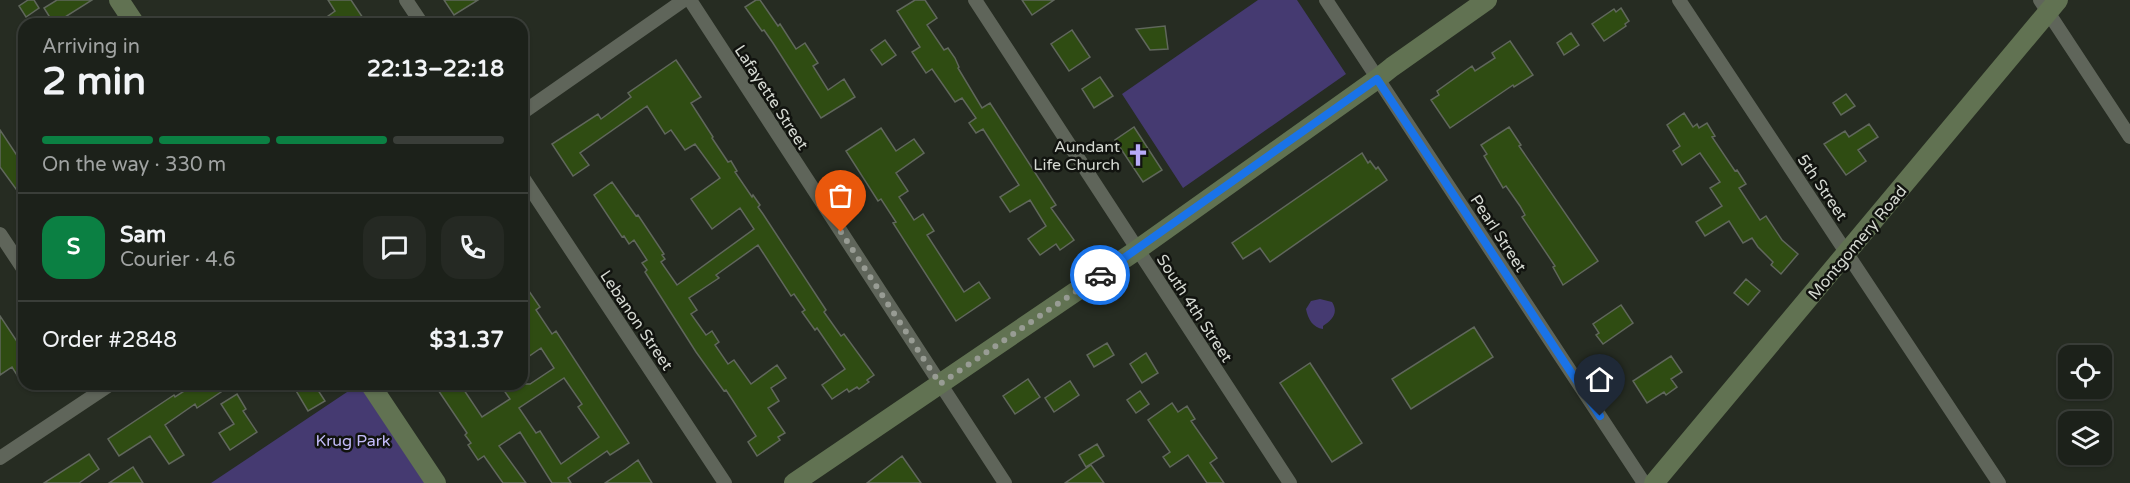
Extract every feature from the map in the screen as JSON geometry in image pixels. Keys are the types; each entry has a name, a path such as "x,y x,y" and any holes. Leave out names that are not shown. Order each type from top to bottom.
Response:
{"street":[{"path":"119,0 131,18"},
{"path":"406,0 418,18"},
{"path":"528,109 684,0"},
{"name":"Lafayette Street","path":"690,0 1005,483"},
{"name":"South 4th Street","path":"975,0 1290,483"},
{"name":"Pearl Street","path":"1326,0 1644,483"},
{"path":"794,483 1137,250 1487,0"},
{"name":"5th Street","path":"1679,0 1999,483"},
{"path":"2049,4 2130,137"},
{"name":"Montgomery Road","path":"1654,483 1847,253 2049,4"},
{"name":"Lebanon Street","path":"528,185 725,483"},
{"path":"0,234 18,261"},
{"path":"0,458 98,390"},
{"path":"374,390 436,483"}],"green space":[{"path":"1258,0 1297,0 1346,74 1183,188 1122,94"},
{"path":"1320,299 1332,302 1335,310 1334,316 1323,326 1323,329 1316,327 1306,309 1311,301"},
{"name":"Krug Park","path":"350,390 373,390 433,483 211,483"}],"building":[{"path":"28,0 34,0 39,8 26,17 19,6"},
{"path":"57,0 92,0 64,18 50,18 44,8"},
{"path":"328,0 351,0 363,18 325,18 335,11"},
{"path":"444,0 478,0 454,15"},
{"path":"760,0 778,26 780,24 796,49 805,43 818,63 813,66 828,90 844,79 855,97 821,118 773,43 745,7"},
{"path":"915,0 925,0 937,18 927,25 944,50 948,48 955,58 958,68 982,108 990,103 1056,205 1051,208 1074,240 1060,250 1056,244 1040,255 1028,239 1046,226 1030,200 1010,212 1000,197 1019,185 983,129 976,133 969,123 976,118 962,98 955,102 932,69 926,73 912,52 920,47 897,11"},
{"path":"1022,0 1054,0 1032,15"},
{"path":"1621,8 1629,21 1625,24 1626,26 1604,41 1592,24 1614,9 1616,12"},
{"path":"1165,26 1168,49 1150,50 1136,29"},
{"path":"1072,30 1090,57 1069,71 1051,44"},
{"path":"1571,33 1579,45 1564,55 1557,43"},
{"path":"885,40 896,55 882,65 871,50"},
{"path":"1510,41 1533,75 1514,87 1513,85 1450,128 1431,100 1439,95 1437,91 1472,66 1475,71 1495,58 1492,53"},
{"path":"676,60 701,97 691,103 712,138 728,162 731,161 737,171 735,172 760,205 758,207 826,310 824,312 841,336 844,334 874,375 859,389 857,387 849,392 847,389 832,399 822,385 845,369 817,328 815,330 802,312 805,310 794,294 791,296 758,245 716,275 719,278 689,298 697,310 691,314 706,335 712,331 719,342 715,345 728,364 734,360 751,384 777,365 786,378 771,388 779,401 768,408 785,433 778,437 780,440 757,456 748,442 756,436 726,390 724,391 696,352 645,272 647,270 642,263 647,260 634,240 629,244 624,236 622,237 594,195 612,182 664,254 662,255 665,259 661,262 677,285 754,229 740,208 712,229 691,199 720,178 695,144 685,150 671,130 665,134 647,106 580,153 589,165 573,176 552,144 598,114 601,119 631,97 628,93"},
{"path":"1100,77 1113,96 1094,108 1082,89"},
{"path":"1846,94 1855,106 1841,115 1833,103"},
{"path":"1684,113 1693,127 1697,124 1699,128 1707,123 1715,136 1712,137 1746,184 1739,188 1760,220 1766,216 1782,240 1798,254 1781,274 1771,265 1773,262 1752,238 1743,243 1729,221 1705,236 1696,222 1722,206 1710,188 1720,182 1700,153 1682,165 1673,151 1680,146 1667,125"},
{"path":"1869,124 1878,137 1858,150 1866,161 1846,175 1824,144 1845,131 1849,137"},
{"name":"Aundant Life Church","path":"1134,127 1162,170 1143,182 1115,140"},
{"path":"1509,127 1521,145 1519,146 1598,261 1563,285 1553,267 1555,266 1522,217 1525,215 1520,206 1506,186 1503,188 1484,156 1487,154 1481,145"},
{"path":"881,128 896,151 914,139 924,153 896,173 908,191 899,197 914,220 923,214 934,231 927,235 964,292 979,282 990,298 956,321 893,223 896,222 881,199 878,201 846,151"},
{"path":"0,130 18,157 18,192 0,167"},
{"path":"1362,153 1368,163 1370,161 1376,169 1378,167 1387,180 1270,262 1260,248 1243,259 1232,243"},
{"path":"1746,279 1760,291 1748,305 1734,293"},
{"path":"528,290 540,307 536,310 552,334 556,331 629,443 610,455 607,451 568,478 571,483 552,483 520,432 499,446 526,483 503,483 484,456 478,460 468,445 471,443 465,435 467,433 438,390 464,390 482,417 510,399 504,390 528,390 528,384 554,368 541,348 528,357","holes":["564,378 582,404 578,407 599,437 561,464 540,431 536,433 519,408"]},
{"path":"1621,305 1633,323 1603,344 1596,335 1599,333 1593,324"},
{"path":"0,316 18,343 18,376 12,367 0,375"},
{"path":"1474,327 1493,357 1411,409 1392,379"},
{"path":"1107,343 1114,355 1094,367 1087,355"},
{"path":"1146,353 1158,373 1142,383 1130,364"},
{"path":"1671,356 1682,372 1671,379 1677,387 1666,395 1664,392 1647,403 1633,381"},
{"path":"1310,363 1362,443 1332,462 1280,383"},
{"path":"1028,379 1040,397 1015,414 1003,396"},
{"path":"1070,381 1079,395 1054,412 1045,398"},
{"path":"186,390 224,390 197,408 195,404 165,425 184,455 169,464 150,436 119,456 108,439 174,395 175,397"},
{"path":"296,390 318,390 325,401 308,411"},
{"path":"1140,391 1149,404 1136,413 1127,400"},
{"path":"237,394 246,409 243,411 257,432 230,450 219,433 234,424 221,404"},
{"path":"1172,403 1178,412 1187,406 1195,419 1191,421 1217,458 1210,463 1224,483 1207,483 1188,455 1170,467 1163,457 1170,452 1148,420"},
{"path":"1097,444 1104,456 1086,467 1079,455"},
{"path":"89,454 99,469 79,483 44,483"},
{"path":"902,456 921,483 867,483"},
{"path":"638,460 652,483 605,483 626,469"},
{"path":"1091,465 1104,483 1065,483"},
{"path":"133,467 143,483 109,483"}],"way so far":[{"path":"841,232 940,384 1100,275"}],"place":[{"name":"Aundant Life Church","path":"1138,155"}],"route":[{"path":"1100,275 1377,79 1600,416"}]}
